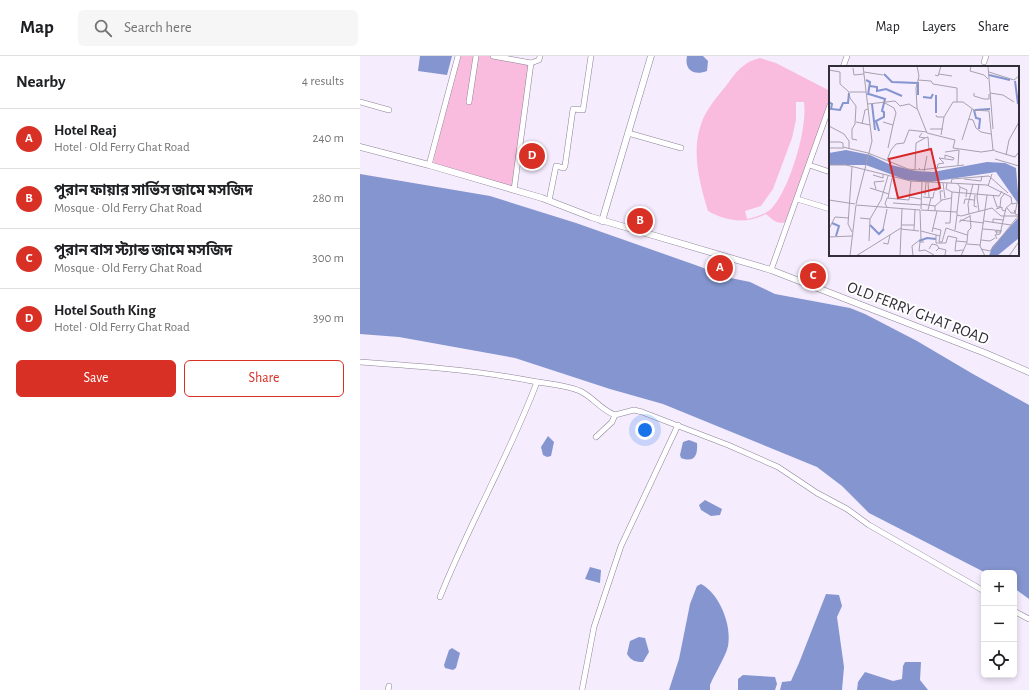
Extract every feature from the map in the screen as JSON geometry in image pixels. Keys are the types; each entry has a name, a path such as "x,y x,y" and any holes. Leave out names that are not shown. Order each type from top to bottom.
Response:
{"street":[{"path":"429,165 458,56"},
{"path":"469,102 476,56"},
{"path":"493,56 531,63 539,60 540,56"},
{"path":"549,201 556,166 565,167 573,109 583,110 591,56"},
{"path":"602,221 651,56"},
{"path":"843,66 847,56"},
{"path":"984,62 986,56"},
{"path":"514,190 531,63"},
{"path":"360,102 390,110"},
{"path":"771,270 829,109"},
{"path":"628,133 681,148"},
{"name":"OLD FERRY GHAT ROAD","path":"360,147 429,165 514,190 549,201 602,221 771,270 978,350 1029,372"},
{"path":"809,166 829,172"},
{"path":"797,199 829,209"},
{"path":"360,362 448,368 537,382 581,392 606,412 615,415 634,410 678,425 778,467 817,493 847,509 869,525 981,589"},
{"path":"440,597 458,552 496,476 537,382"},
{"path":"596,437 612,422 615,415"},
{"path":"582,690 594,627 621,546 678,425"},
{"path":"1017,613 1029,619"}],"shaded area":[{"path":"459,56 500,56 530,62 512,187 433,163"},
{"path":"760,58 776,63 829,90 829,99 788,221 781,223 776,222 766,214 751,219 737,220 723,218 708,211 698,172 697,146 703,120 713,102 737,72 749,62","holes":["796,102 804,102 803,127 796,159 784,189 770,210 762,215 747,219 745,211 761,206 773,189 792,138 796,120"]}],"water":[{"path":"420,56 452,56 447,75 418,71"},
{"path":"687,56 703,56 708,61 707,71 698,73 691,71 687,65"},
{"path":"360,174 490,196 576,223 701,267 721,276 750,282 775,294 850,308 865,314 917,341 1029,405 1029,599 1017,590 1017,570 981,570 869,513 842,486 817,467 663,404 610,389 515,358 399,337 360,334"},
{"path":"548,436 554,442 551,456 547,457 543,455 541,447"},
{"path":"689,440 697,443 697,452 692,459 689,460 681,458 680,455 683,442"},
{"path":"705,500 722,509 720,515 711,516 701,510 699,505"},
{"path":"590,567 601,570 600,583 585,579"},
{"path":"701,584 714,595 723,611 729,638 727,650 710,685 710,690 669,690 679,659 690,604 697,586"},
{"path":"826,594 839,595 842,606 837,617 844,667 842,690 780,690 782,682 791,681"},
{"path":"639,637 645,638 649,652 643,662 634,661 627,654 630,641"},
{"path":"452,648 460,653 456,668 453,670 445,668 444,665 449,650"},
{"path":"905,662 921,662 920,680 928,690 857,690 858,682 865,672 893,681 902,679 903,666"},
{"path":"743,675 775,677 777,684 775,690 738,690 738,679"}],"place":[{"name":"Hotel South King","path":"532,156"},
{"name":"পুরান ফায়ার সার্ভিস জামে মসজিদ","path":"640,221"},
{"name":"Hotel Reaj","path":"720,268"},
{"name":"পুরান বাস স্ট্যান্ড জামে মসজিদ","path":"813,276"}]}
